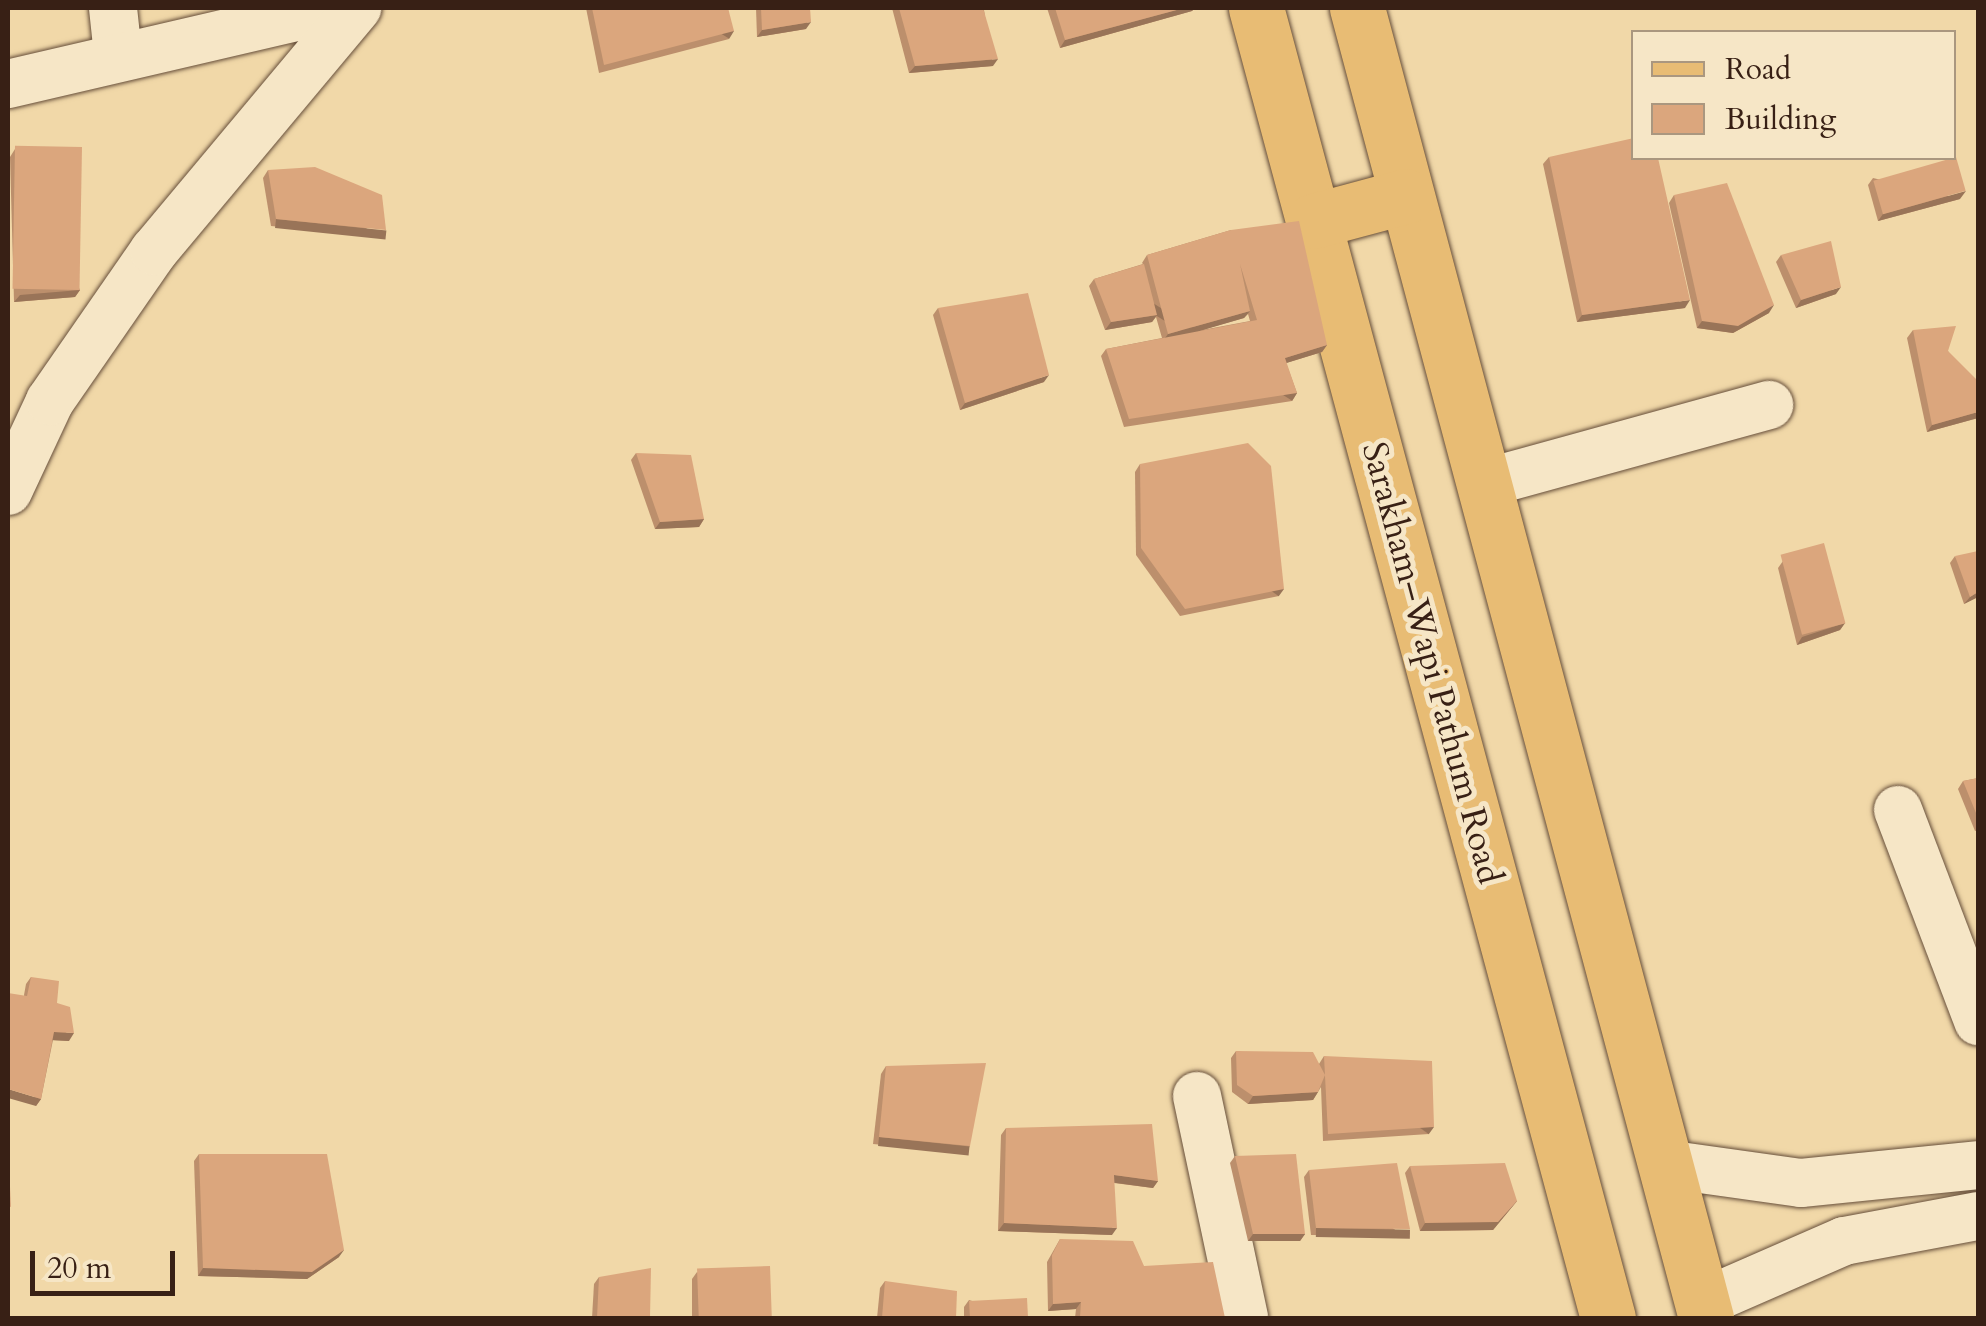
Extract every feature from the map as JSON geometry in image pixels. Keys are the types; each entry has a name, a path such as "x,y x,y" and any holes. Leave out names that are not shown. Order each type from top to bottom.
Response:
{"main road":[{"name":"Sarakham–Wapi Pathum Road","path":"1256,8 1608,1318"},
{"path":"1356,8 1704,1311"},
{"path":"1313,220 1406,196"}],"street":[{"path":"112,8 118,55"},
{"path":"8,84 118,55 334,8"},
{"path":"8,490 50,402 154,251 356,8"},
{"path":"1482,484 1769,405"},
{"path":"1898,810 1978,1021"},
{"path":"1197,1096 1244,1318"},
{"path":"1664,1164 1801,1183 1978,1165"},
{"path":"1704,1311 1844,1241 1978,1216"}],"building":[{"path":"592,8 728,8 734,31 604,65"},
{"path":"761,8 810,8 811,22 762,30"},
{"path":"899,8 983,8 998,59 915,66"},
{"path":"1055,8 1184,8 1065,40"},
{"path":"1631,139 1631,160 1658,160 1690,300 1582,315 1549,157"},
{"path":"15,146 82,147 80,290 13,289"},
{"path":"1956,157 1966,191 1883,214 1873,181"},
{"path":"315,167 382,195 386,230 276,219 268,170"},
{"path":"1727,183 1774,305 1738,326 1702,321 1674,195"},
{"path":"1299,221 1327,345 1285,358 1297,393 1129,419 1106,349 1257,320 1240,264 1250,311 1168,334 1147,255 1231,230"},
{"path":"1831,241 1841,287 1801,300 1781,255"},
{"path":"1144,264 1157,315 1111,322 1094,279"},
{"path":"1028,293 1049,375 965,403 938,308"},
{"path":"1956,326 1948,351 1978,381 1978,412 1932,425 1913,330"},
{"path":"1248,443 1271,466 1284,589 1185,609 1141,548 1140,464"},
{"path":"636,453 691,455 704,519 660,522"},
{"path":"1824,543 1845,623 1802,635 1781,555"},
{"path":"1978,551 1978,592 1970,597 1955,556"},
{"path":"1978,778 1978,818 1963,781"},
{"path":"31,977 59,981 57,1003 70,1007 74,1033 54,1032 41,1099 8,1089 8,993 27,996"},
{"path":"1236,1051 1313,1052 1325,1075 1318,1092 1253,1096 1237,1085"},
{"path":"1324,1056 1432,1061 1434,1127 1328,1134"},
{"path":"986,1063 970,1146 879,1137 886,1066"},
{"path":"1152,1124 1158,1181 1114,1175 1117,1228 1004,1223 1006,1128"},
{"path":"199,1154 327,1154 344,1250 312,1272 203,1268"},
{"path":"1296,1154 1305,1234 1253,1234 1235,1156"},
{"path":"1397,1163 1410,1229 1316,1228 1309,1170"},
{"path":"1505,1163 1517,1201 1498,1222 1425,1223 1410,1166"},
{"path":"9,1167 11,1207 8,1206"},
{"path":"1060,1239 1133,1241 1144,1266 1213,1262 1225,1318 1080,1317 1081,1302 1053,1304 1052,1255"},
{"path":"770,1266 772,1318 699,1318 697,1269"},
{"path":"651,1268 650,1318 597,1318 599,1277"},
{"path":"885,1281 957,1291 956,1318 882,1318"},
{"path":"1027,1298 1028,1318 970,1318 969,1301"}]}
